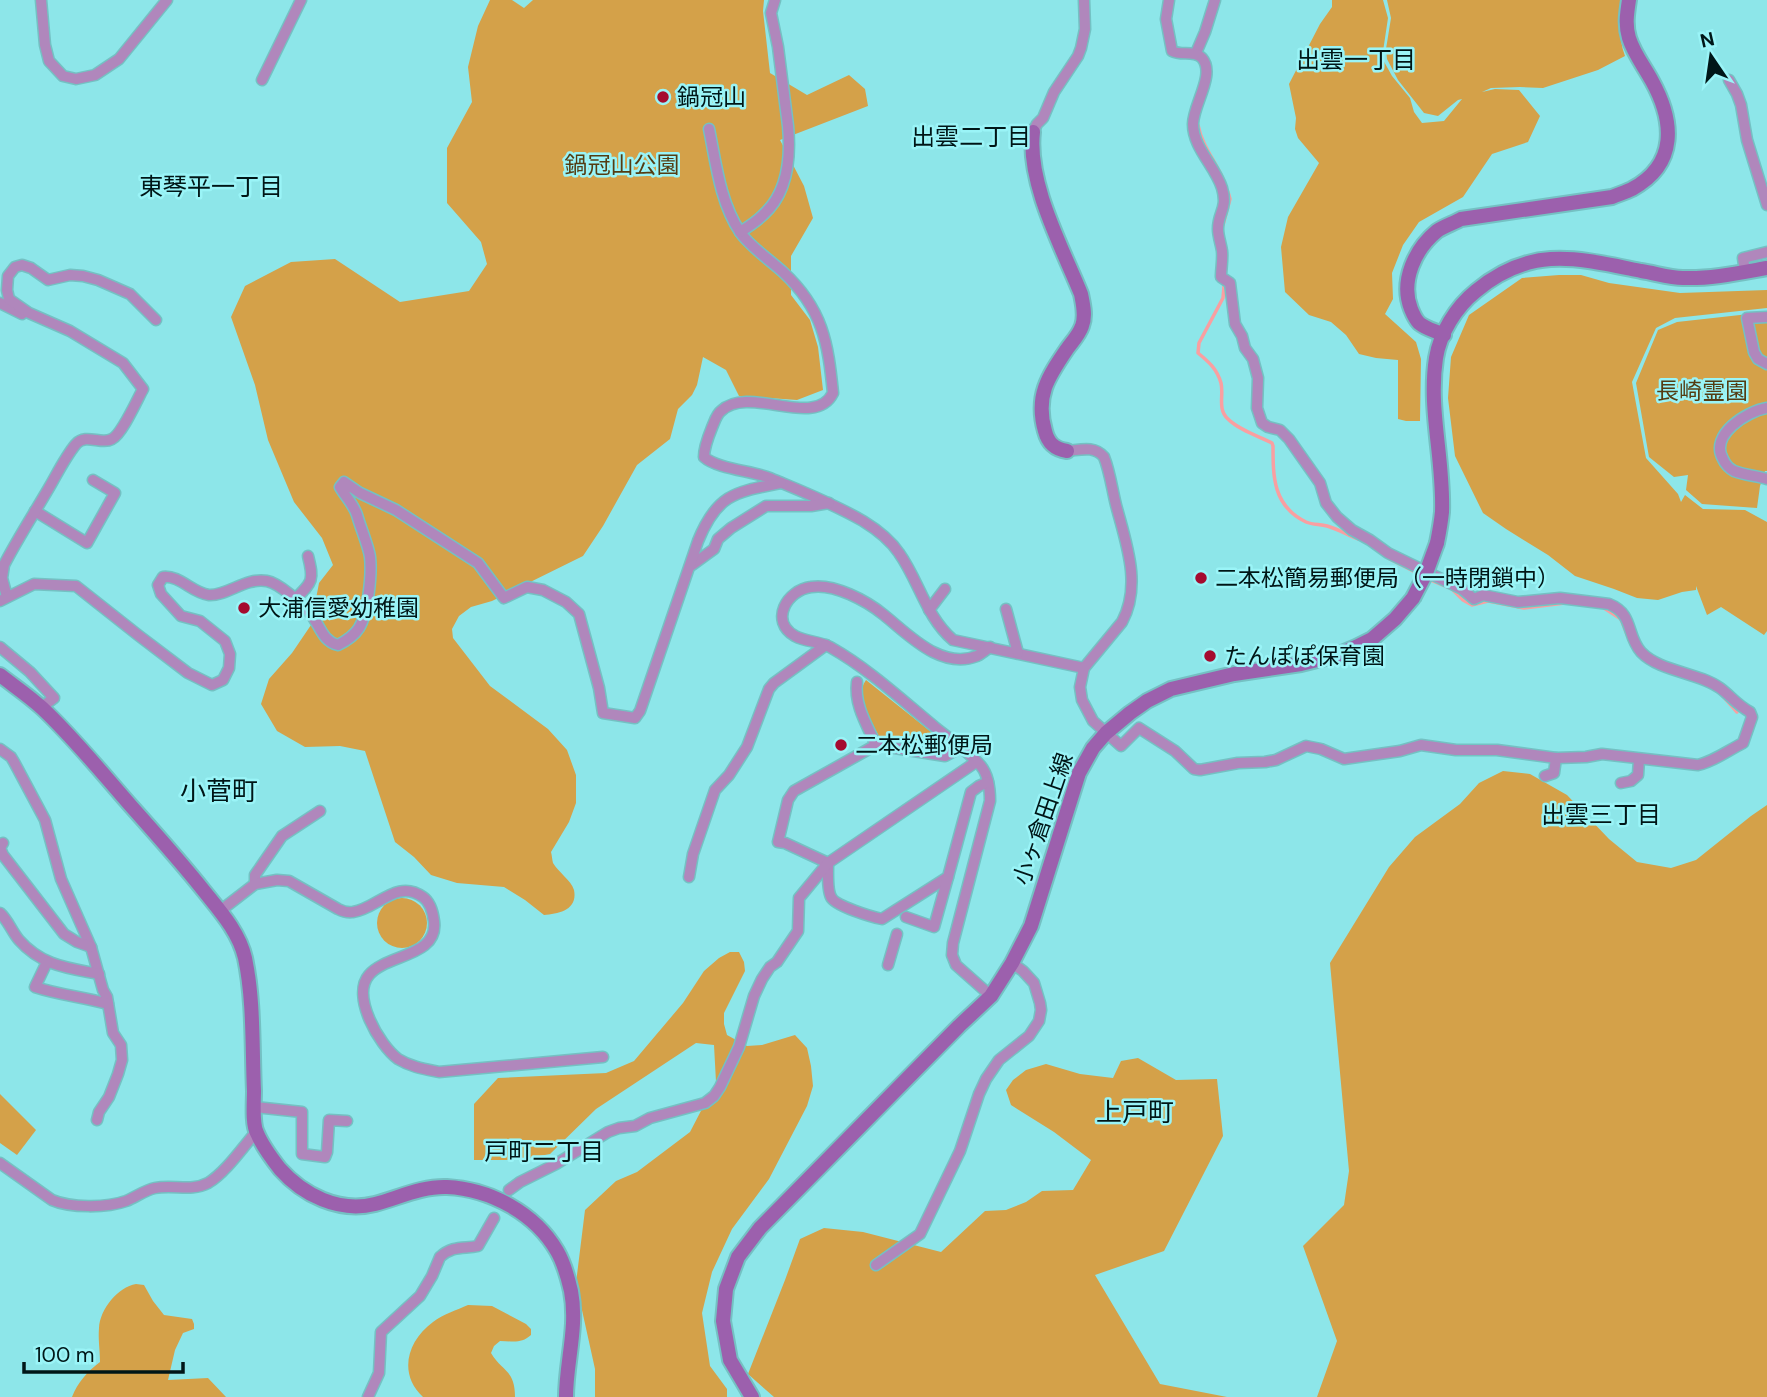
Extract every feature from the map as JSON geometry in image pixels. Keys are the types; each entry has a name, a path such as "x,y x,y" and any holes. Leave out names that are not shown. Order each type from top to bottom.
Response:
{"street":[{"path":"41,0 46,54 54,68 68,78 76,79 95,75 119,60 165,1"},
{"path":"262,80 301,0"},
{"path":"740,232 764,215 780,195 787,173 789,138 771,13 775,0"},
{"path":"1084,0 1085,29 1082,48 1033,132 1032,160 1038,185 1081,294 1083,306 1082,326 1044,387 1041,409 1047,438 1056,448 1067,451 1087,449 1099,452 1104,457 1131,565 1132,589 1126,615 1084,667 1080,687 1082,700 1093,721 1121,746 1139,728 1175,751 1194,769 1200,770 1276,760 1306,746 1344,759 1400,751 1421,745 1457,750 1497,750 1556,758 1602,754 1698,765 1713,761 1743,744 1752,717 1750,712 1720,688 1648,658 1639,649 1624,614 1616,607 1560,598 1528,603 1483,595 1474,599 1462,589 1388,553 1352,530 1326,503 1320,484 1289,439 1280,430 1268,428 1262,423 1257,408 1258,378 1254,359 1245,348 1235,324 1226,280 1221,278 1222,252 1218,231 1225,200 1221,185 1195,139 1193,127 1207,72 1201,57 1172,51 1166,19 1169,0"},
{"path":"1196,54 1215,0"},
{"path":"1444,335 1415,318 1408,295 1414,259 1425,243 1439,230 1461,219 1612,197 1633,188 1653,174 1660,164 1668,142 1667,116 1629,38 1626,25 1629,0"},
{"path":"1729,80 1741,105 1747,140 1767,205"},
{"path":"709,129 723,193 740,232 792,281 816,313 825,337 833,394 826,403 813,409 732,403 719,412 704,453 705,457 712,463 757,474 808,492 866,523 899,552 929,610 953,640 1084,667"},
{"path":"1745,272 1743,258 1767,252"},
{"name":"小ヶ倉田上線","path":"752,1397 730,1360 723,1321 726,1289 738,1257 760,1228 991,996 1031,926 1079,773 1093,748 1129,713 1171,689 1234,674 1301,664 1356,647 1372,639 1395,619 1413,598 1437,543 1442,513 1434,410 1437,355 1444,335 1458,310 1472,294 1485,283 1517,265 1558,258 1584,260 1681,278 1716,277 1766,269"},
{"path":"156,320 130,294 98,280 70,275 48,280 22,265 15,267 8,276 9,299 29,313 70,331 123,362 143,389 127,421 114,438 87,439 76,444 4,565 3,599 34,584 76,586 188,673 212,685 223,680 229,668 230,654 225,641 200,621 181,616 160,594 160,580 163,577 171,577 196,591 211,595 255,581 269,581 295,599 310,613 325,637 338,645 351,638 365,615 370,556 357,513 340,487 344,482 396,510 478,563 504,598 527,587 543,590 566,602 579,614 603,712 635,718 640,711 704,525 716,507 733,495 781,483"},
{"path":"0,303 35,320 42,318"},
{"path":"1767,317 1748,318 1754,352 1758,359 1767,364"},
{"path":"1767,408 1757,409 1734,424 1724,435 1719,447 1723,460 1734,471 1767,479"},
{"path":"35,511 87,543 115,493 93,480"},
{"path":"691,565 714,549 718,540 731,528 766,506 811,506 830,503"},
{"path":"295,599 310,585 312,572 308,556"},
{"path":"990,647 978,656 962,659 945,657 926,648 861,599 828,588 812,586 800,590 789,597 782,613 791,633 799,638 826,645 865,671 960,748 986,774 990,802 952,955 956,965 991,996"},
{"path":"929,610 945,589"},
{"path":"1006,609 1018,653"},
{"path":"689,877 693,854 715,790 729,775 747,747 769,689 826,645"},
{"path":"0,647 30,672 54,698 42,707"},
{"path":"0,675 42,707 65,732 189,872 238,938 245,957 250,1002 256,1132 280,1168 302,1189 321,1200 346,1205 363,1206 428,1189 447,1187 473,1191 496,1197 531,1220 544,1233 558,1252 571,1291 574,1325 566,1397"},
{"path":"857,682 858,705 876,745"},
{"path":"828,863 778,842 788,800 794,791 876,745 945,756 960,748"},
{"path":"0,749 11,757 45,820 61,879 91,947 107,997 113,1033 120,1041 122,1060 109,1097 97,1120"},
{"path":"1545,776 1554,773 1556,758"},
{"path":"1621,783 1631,781 1638,775 1639,759"},
{"path":"509,1191 608,1132 705,1103 714,1096 739,1047 754,996 762,979 798,930 799,898 828,863 976,762"},
{"path":"906,917 934,928 971,792 988,782"},
{"path":"255,884 255,875 282,836 320,811"},
{"path":"4,843 0,848 3,855 64,934 91,947"},
{"path":"828,863 830,896 835,902 882,919 948,877"},
{"path":"220,911 255,884 276,880 289,881 346,912 354,912 397,892 410,891 428,902 435,926 432,934 418,951 396,958 371,972 363,985 371,1022 384,1045 398,1058 414,1067 439,1072 603,1057"},
{"path":"0,913 21,943 47,962 99,974"},
{"path":"888,965 897,933"},
{"path":"47,962 36,987 108,1004"},
{"path":"876,1265 920,1234 960,1150 986,1079 999,1060 1029,1036 1039,1021 1041,1010 1034,982 1012,963"},
{"path":"254,1107 302,1112 302,1154 325,1157 329,1120 347,1121"},
{"path":"0,1163 59,1203 91,1206 125,1202 156,1187 185,1188 206,1184 222,1171 256,1132"},
{"path":"368,1397 379,1373 381,1332 420,1296 443,1253 462,1247 478,1246 494,1218"}],"green space":[{"name":"鍋冠山公園","path":"490,0 512,0 524,8 533,0 764,0 770,73 807,95 849,75 865,89 868,106 780,140 804,186 813,218 791,256 791,295 810,320 818,347 823,390 797,400 739,396 726,370 703,357 697,385 692,395 678,409 670,439 637,465 583,556 492,601 471,607 459,616 452,629 453,638 490,686 548,729 567,750 576,775 576,803 569,822 551,852 553,863 574,890 573,902 566,910 544,915 504,887 457,883 431,875 395,842 365,751 340,746 305,747 277,731 261,704 269,679 292,653 311,625 319,583 333,565 322,538 294,502 268,440 255,385 231,317 245,286 291,262 335,259 400,302 469,291 487,264 481,242 447,203 447,148 472,102 468,67 478,26"},
{"path":"1332,0 1383,0 1388,18 1382,58 1392,76 1410,98 1414,112 1422,123 1444,121 1462,99 1438,116 1424,113 1398,80 1387,59 1391,18 1387,0 1622,0 1620,35 1625,56 1598,70 1543,88 1491,88 1482,92 1495,89 1519,90 1540,116 1528,142 1492,154 1463,197 1419,222 1403,245 1392,273 1393,299 1385,314 1416,342 1421,359 1420,421 1398,419 1398,360 1359,354 1346,335 1331,322 1309,315 1285,292 1281,247 1288,217 1319,163 1298,138 1289,84 1320,24 1332,7"},
{"path":"1581,275 1609,283 1680,293 1767,290 1767,308 1675,318 1656,328 1632,382 1646,458 1678,494 1681,502 1685,495 1703,509 1745,510 1767,522 1767,631 1764,635 1721,607 1707,615 1696,586 1696,590 1658,600 1637,598 1575,576 1483,513 1455,456 1448,398 1451,357 1469,315 1522,278"},
{"name":"長崎霊園","path":"1767,312 1767,471 1760,486 1757,508 1702,504 1686,490 1688,475 1674,477 1649,457 1636,383 1658,330 1677,322"},
{"path":"866,680 950,747 944,750 880,738 862,702 862,687"},
{"path":"1503,771 1530,774 1567,795 1609,839 1637,862 1671,868 1696,860 1767,805 1767,1397 1317,1397 1337,1341 1303,1246 1344,1205 1349,1171 1330,963 1389,867 1415,837 1460,804 1479,783"},
{"path":"392,899 412,899 426,913 426,933 412,947 392,947 378,933 378,913"},
{"path":"730,952 739,952 745,971 724,1013 727,1035 747,1046 762,1045 795,1035 807,1048 813,1086 807,1106 769,1179 732,1229 712,1272 702,1313 710,1366 727,1389 727,1397 595,1397 595,1369 576,1283 585,1210 616,1181 637,1172 690,1132 716,1082 714,1045 696,1043 596,1109 550,1154 519,1160 474,1160 474,1104 498,1078 606,1073 634,1061 683,1003 704,971"},
{"path":"1138,1058 1176,1080 1217,1079 1223,1136 1164,1251 1095,1275 1160,1384 1227,1397 774,1397 748,1374 800,1239 824,1228 863,1232 941,1252 985,1211 1006,1210 1026,1202 1042,1191 1073,1190 1091,1160 1054,1132 1011,1105 1006,1090 1013,1080 1026,1070 1046,1064 1080,1074 1113,1078 1121,1061"},
{"path":"0,1094 36,1130 17,1155 0,1143"},
{"path":"136,1284 144,1285 164,1315 192,1319 194,1324 194,1329 183,1333 175,1350 168,1380 208,1378 226,1397 72,1397 83,1378 100,1362 99,1328 106,1307 123,1289"},
{"path":"468,1305 492,1306 531,1329 531,1335 524,1340 500,1341 491,1353 513,1381 515,1397 423,1397 415,1388 408,1368 417,1338 437,1319"}],"waterway":[{"path":"1198,125 1224,181"},
{"path":"1223,225 1230,199 1228,192"},
{"path":"1226,264 1223,298 1199,343 1198,353 1212,366 1219,378 1223,411 1228,419 1238,426 1272,443 1277,490 1287,508 1306,522 1331,527 1358,539"},
{"path":"1388,558 1421,575"},
{"path":"1428,579 1452,589 1472,605 1488,601 1524,608 1565,603"},
{"path":"1604,608 1621,619 1630,642"},
{"path":"1722,695 1737,712"}],"place":[{"name":"鍋冠山","path":"663,97"},
{"name":"二本松簡易郵便局（一時閉鎖中）","path":"1201,578"},
{"name":"大浦信愛幼稚園","path":"244,608"},
{"name":"たんぽぽ保育園","path":"1210,656"},
{"name":"二本松郵便局","path":"841,745"}],"district":[{"name":"出雲一丁目","path":"1356,59"},
{"name":"出雲二丁目","path":"971,136"},
{"name":"東琴平一丁目","path":"211,186"},
{"name":"小菅町","path":"219,791"},
{"name":"出雲三丁目","path":"1601,814"},
{"name":"上戸町","path":"1135,1112"},
{"name":"戸町二丁目","path":"544,1151"}]}
